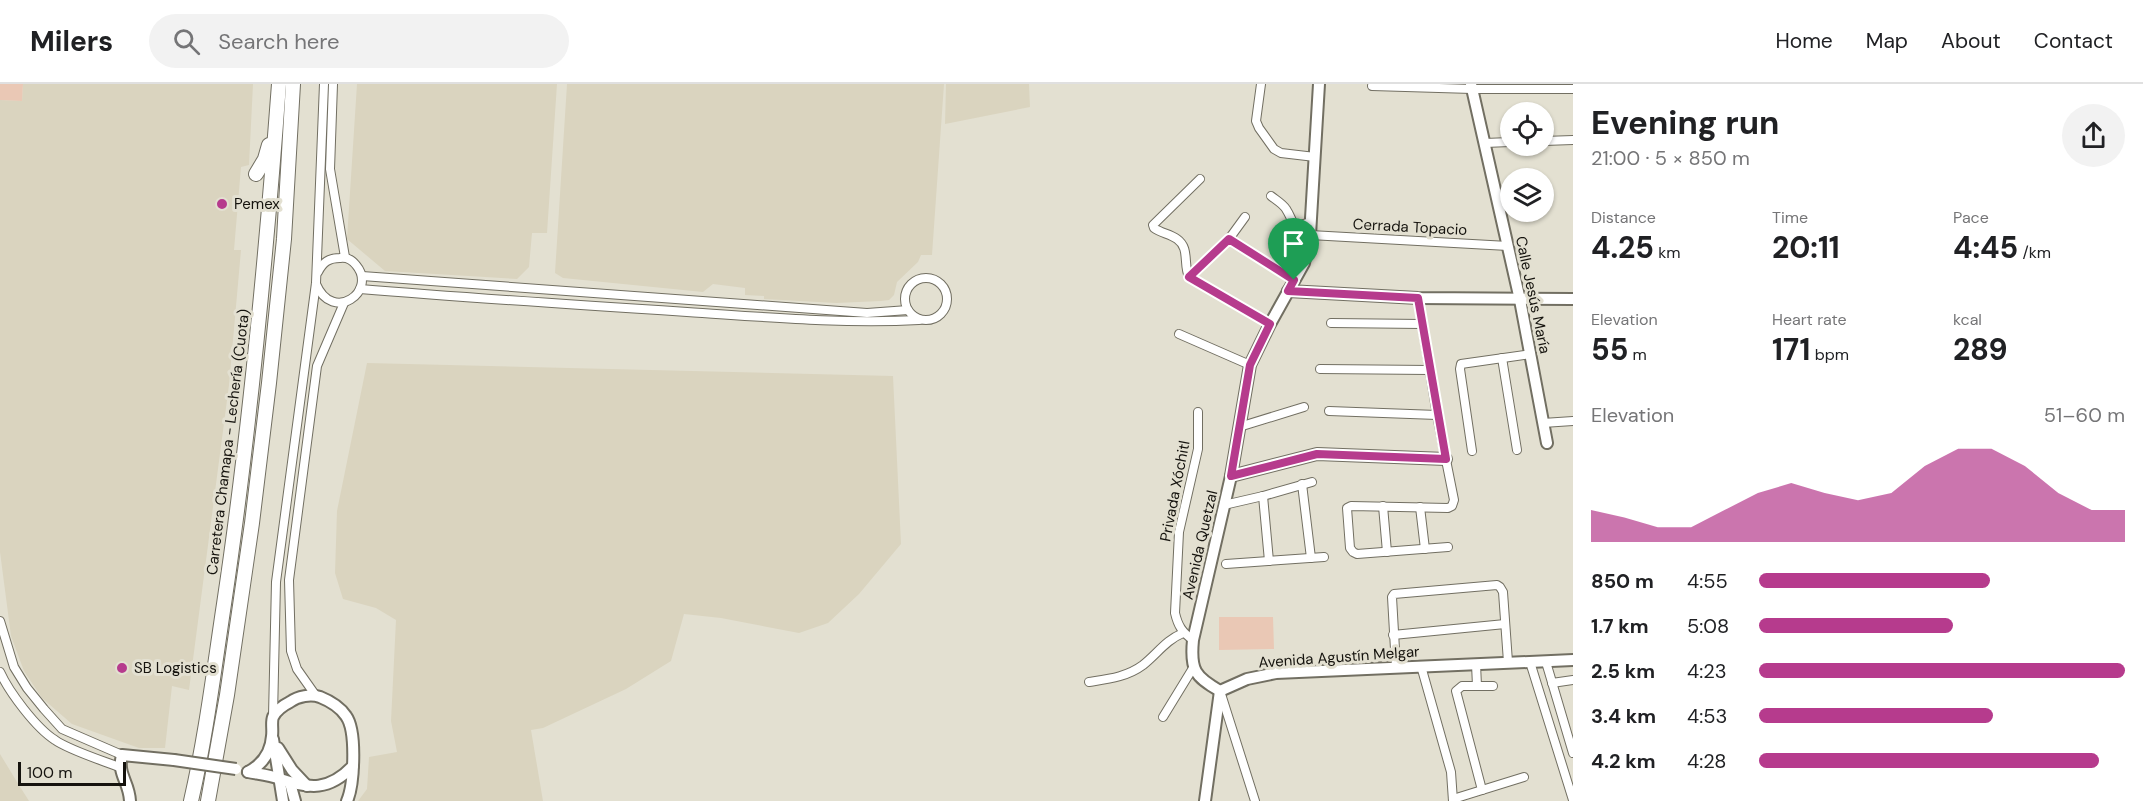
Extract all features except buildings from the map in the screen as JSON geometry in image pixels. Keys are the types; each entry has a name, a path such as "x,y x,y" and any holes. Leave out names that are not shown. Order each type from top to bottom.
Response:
{"highway":[{"path":"256,174 265,159 269,145 278,84"},
{"name":"Carretera Chamapa - Lechería (Cuota)","path":"191,801 200,760 236,521 262,303 278,84"},
{"path":"208,801 227,696 269,383 284,239 293,84"},
{"path":"255,252 261,272 262,303"}],"main road":[{"name":"Avenida Quetzal","path":"1193,668 1191,656 1193,640 1231,476 1250,365 1304,263 1310,235 1319,84"},
{"name":"Calle Jesús María","path":"1471,86 1520,300 1547,443"},
{"path":"1288,291 1418,298 1573,299"},
{"path":"1231,476 1317,454 1446,459"},
{"name":"Avenida Agustín Melgar","path":"1220,692 1247,679 1276,673 1573,660"},
{"path":"1193,668 1199,677 1220,692 1205,801"},
{"path":"248,772 266,758 272,737 273,718 280,708 303,696 316,696 338,706 347,717 351,728 352,783 347,801"},
{"path":"272,737 285,781 296,801"},
{"path":"272,737 283,757 307,786"},
{"path":"130,801 127,783 119,767 122,755 174,760 248,772 307,786 332,783 342,778 352,766"},
{"path":"283,801 285,781"}],"street":[{"path":"273,718 276,582 316,278 324,84"},
{"path":"333,84 330,169 345,258"},
{"path":"1261,84 1256,121 1258,128 1274,149 1281,153 1315,157"},
{"path":"1372,86 1573,88"},
{"path":"1554,141 1573,140"},
{"path":"1485,143 1500,142"},
{"path":"1200,178 1153,225 1157,231 1175,237 1181,243 1185,251 1186,272 1189,277 1270,324"},
{"path":"1271,196 1284,207 1295,225 1310,222"},
{"path":"1189,277 1229,239 1245,216"},
{"name":"Cerrada Topacio","path":"1310,235 1508,246"},
{"path":"1229,239 1294,280"},
{"path":"333,258 345,258 352,261 362,276 360,289 354,298 344,303 331,302 321,295 316,278 322,264 333,258"},
{"path":"362,276 867,313 908,310"},
{"path":"360,289 530,303 867,323 932,320 942,314 948,303 947,291 939,281 928,277 916,279 908,288 904,299 908,310 919,320"},
{"path":"1418,298 1437,415 1454,500 1452,506 1448,508 1351,506 1346,512 1350,548 1357,554 1448,547"},
{"path":"316,696 297,669 291,651 289,580 317,366 344,303"},
{"path":"1331,323 1422,324"},
{"path":"1179,334 1250,365"},
{"path":"1472,451 1461,364 1530,354"},
{"path":"1502,358 1517,450"},
{"path":"1320,369 1430,370"},
{"path":"1239,427 1304,407"},
{"path":"1329,411 1437,415"},
{"name":"Privada Xóchitl","path":"1183,633 1177,623 1175,613 1177,546 1198,449 1198,412"},
{"path":"1543,423 1573,421"},
{"path":"1224,504 1312,482"},
{"path":"1302,484 1311,558"},
{"path":"1263,496 1269,561"},
{"path":"1383,506 1387,552"},
{"path":"1420,507 1425,549"},
{"path":"1226,564 1324,557"},
{"path":"1396,667 1392,597 1397,593 1497,585 1503,592 1508,662"},
{"path":"0,621 14,667 44,709 62,729 122,755"},
{"path":"1393,635 1505,624"},
{"path":"1089,682 1116,678 1130,672 1142,665 1171,638 1183,633 1193,640"},
{"path":"1530,662 1571,786 1573,800"},
{"path":"1546,662 1573,753"},
{"path":"1476,664 1477,686"},
{"path":"1421,666 1451,772 1453,800 1524,777"},
{"path":"1163,717 1193,668"},
{"path":"0,672 9,690 20,704 54,740 119,767"},
{"path":"1552,683 1573,681"},
{"path":"1482,790 1456,691 1462,686 1493,686"},
{"path":"1220,692 1255,801"}],"shaded area":[{"path":"0,84 23,84 22,101 0,100"},
{"path":"23,84 253,84 249,165 241,167 234,250 241,250 229,385 189,690 172,686 165,748 139,748 72,724 42,698 24,671 11,636 0,552 0,100 22,101"},
{"path":"357,84 557,84 547,233 532,233 529,267 517,279 385,271 347,239"},
{"path":"567,84 944,84 932,255 921,255 918,262 897,282 894,295 889,300 881,301 836,303 764,299 764,296 745,295 745,288 713,284 703,292 563,278 555,273"},
{"path":"946,84 1029,84 1030,107 945,124"},
{"path":"367,363 893,376 901,544 859,594 828,623 799,633 721,618 684,614 671,661 626,689 543,728 531,730 543,801 358,801 367,789 369,757 397,752 391,721 396,620 376,608 343,599 335,573 337,511"},
{"path":"1219,617 1273,617 1274,649 1219,650"},
{"path":"0,754 17,782 29,801 0,801"}],"place":[{"name":"Pemex","path":"222,204"},
{"name":"SB Logistics","path":"122,668"}],"route":[{"path":"1229,239 1294,280 1288,291 1418,298 1446,459 1317,454 1231,476 1250,365 1270,324 1189,277 1229,239"}]}
